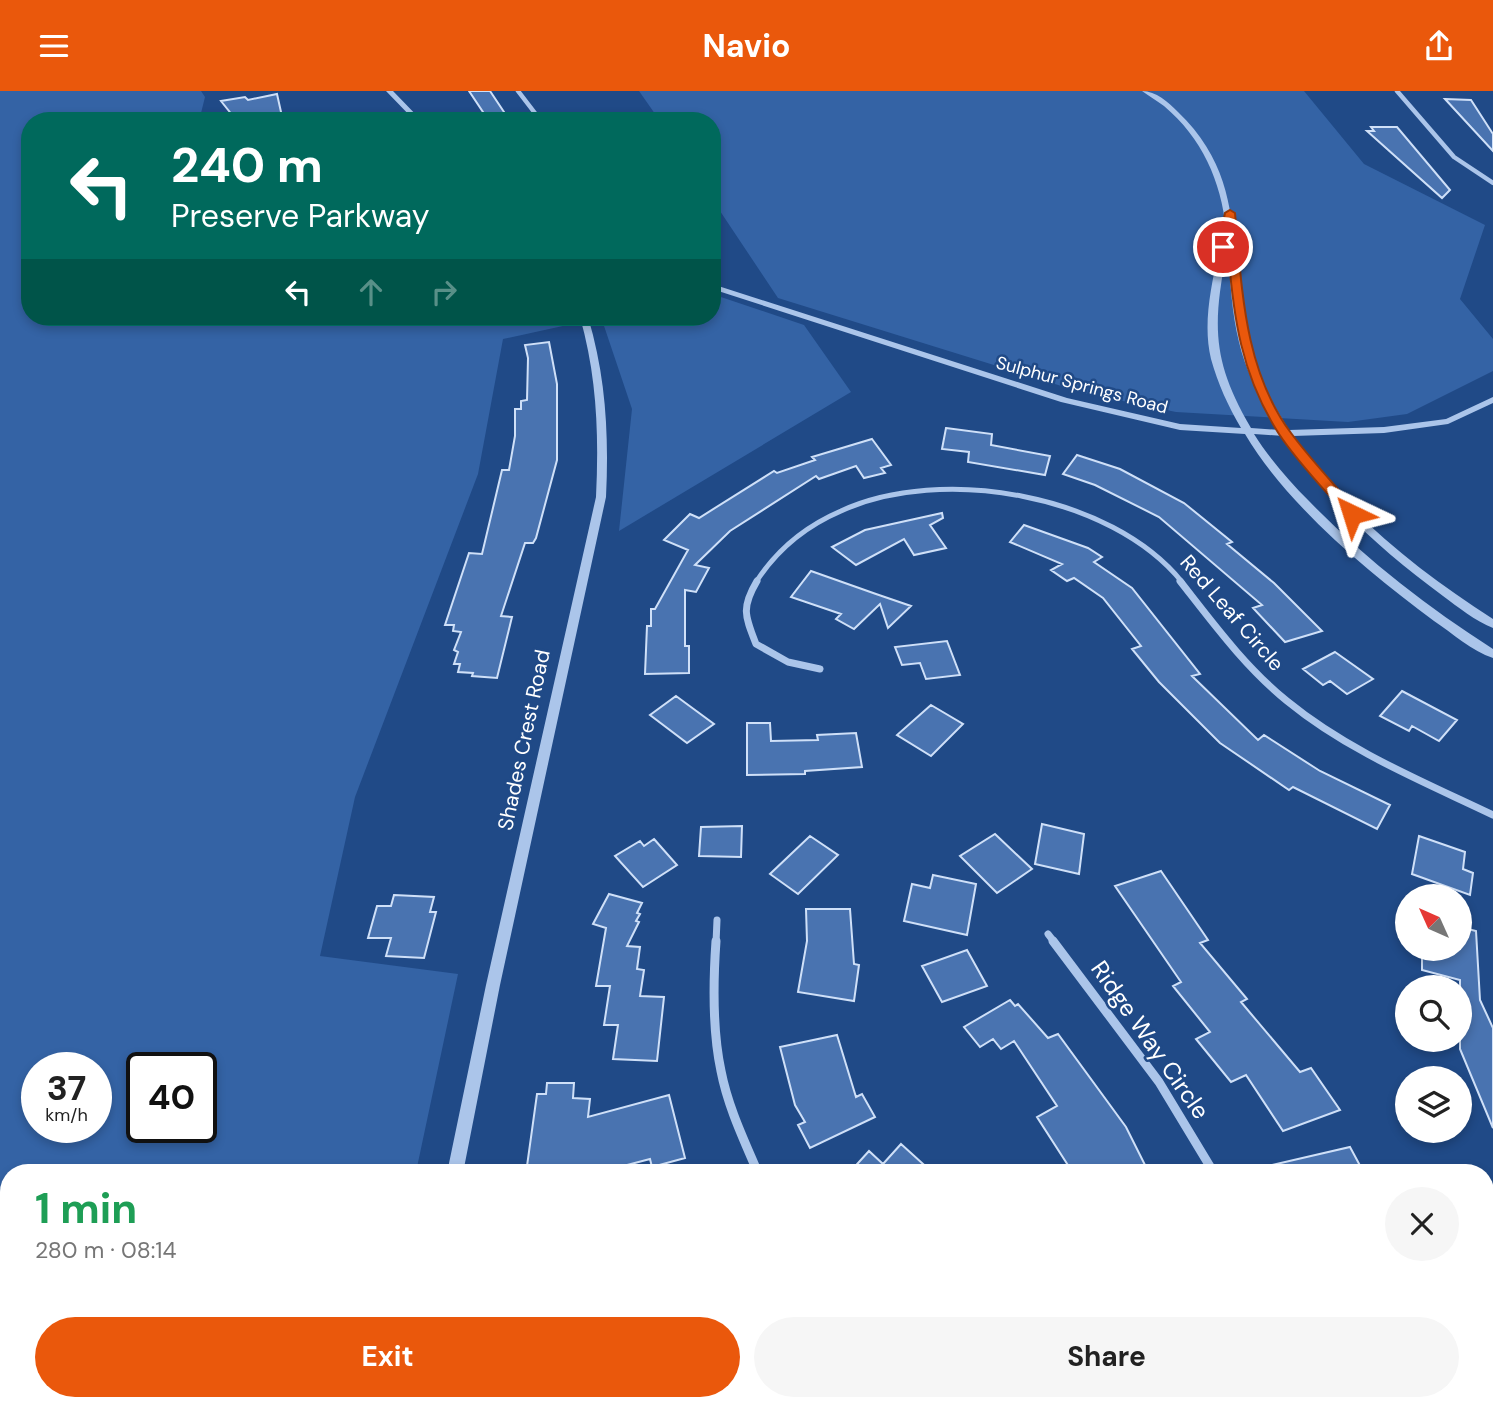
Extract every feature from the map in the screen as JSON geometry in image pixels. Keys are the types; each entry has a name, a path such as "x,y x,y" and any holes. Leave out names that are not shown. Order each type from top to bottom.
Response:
{"street":[{"path":"389,91 410,112"},
{"path":"518,91 534,112"},
{"path":"1145,91 1171,108 1209,153 1221,180 1230,213 1239,314 1248,357 1284,433 1352,514 1439,588 1493,624"},
{"path":"1397,91 1454,157 1493,183"},
{"path":"1230,213 1216,289 1214,344 1223,386 1248,432 1287,484 1343,543 1412,601 1493,654"},
{"name":"Sulphur Springs Road","path":"721,289 1064,400 1180,427 1284,433 1416,426 1448,421 1493,400"},
{"name":"Shades Crest Road","path":"457,1164 493,985 601,497 603,415 598,373 586,326"},
{"name":"Red Leaf Circle","path":"820,669 788,662 756,644 745,613 757,579 785,545 817,521 870,499 960,488 1065,506 1113,528 1163,561 1222,634 1285,700 1354,747 1493,815"},
{"path":"717,920 714,967 718,1057 734,1115 754,1164"},
{"name":"Ridge Way Circle","path":"1048,934 1159,1082 1209,1164"}],"shaded area":[{"path":"0,91 201,91 205,97 201,112 21,112 21,326 563,326 503,339 478,474 355,797 320,956 458,974 418,1164 0,1164"},
{"path":"639,91 1304,91 1364,164 1485,225 1460,299 1493,339 1493,371 1407,414 1348,422 1176,412 1084,393 778,298 721,212 721,112 654,112"},
{"path":"721,297 804,325 851,392 619,531 632,409 604,326 721,326"}],"building":[{"path":"469,91 490,91 504,112 483,112"},
{"path":"277,94 281,112 230,112 221,101 245,97 248,100"},
{"path":"1445,99 1471,100 1493,134 1493,151"},
{"path":"1371,127 1397,127 1450,190 1442,198 1367,131 1374,131"},
{"path":"549,342 557,384 557,460 536,538 533,543 525,543 501,616 512,617 497,678 472,676 473,673 458,672 460,664 454,664 458,652 454,650 461,632 453,631 454,625 445,625 469,553 482,554 502,470 509,470 515,436 515,409 521,409 521,401 527,400 528,358 525,345"},
{"path":"946,428 992,434 991,445 1050,456 1045,475 968,462 969,452 942,449"},
{"path":"872,439 891,465 881,468 885,473 864,478 856,466 819,479 816,476 730,531 695,565 709,568 696,592 685,590 685,646 689,646 689,673 645,674 647,626 651,626 651,609 655,609 688,550 664,540 690,514 699,518 774,471 777,473 815,460 812,457"},
{"path":"1077,455 1120,469 1184,503 1232,542 1227,544 1274,583 1322,631 1285,642 1253,608 1262,605 1159,517 1095,485 1063,474"},
{"path":"942,513 943,518 930,525 946,548 914,555 904,539 856,565 832,547 865,530"},
{"path":"1024,525 1088,548 1102,557 1094,562 1132,588 1200,674 1192,676 1258,740 1264,735 1320,771 1390,805 1377,829 1293,787 1289,790 1220,743 1159,682 1132,649 1141,646 1103,598 1074,578 1067,581 1051,570 1062,564 1010,542"},
{"path":"811,571 911,606 888,628 880,604 854,629 836,619 841,614 791,597"},
{"path":"947,641 960,675 926,679 920,663 902,665 895,647"},
{"path":"1335,652 1373,679 1347,694 1330,681 1323,685 1303,669"},
{"path":"1402,691 1457,720 1439,741 1412,726 1409,731 1380,716"},
{"path":"676,696 714,724 687,743 650,715"},
{"path":"931,705 963,724 931,756 897,735"},
{"path":"747,723 770,723 771,741 818,740 817,735 856,733 862,767 805,771 805,774 747,775"},
{"path":"1042,824 1084,834 1079,874 1035,864"},
{"path":"742,826 741,857 699,856 701,827"},
{"path":"995,834 1032,869 997,893 960,856"},
{"path":"810,836 838,855 798,894 770,874"},
{"path":"1419,836 1465,852 1463,869 1473,873 1472,884 1440,884 1412,874"},
{"path":"654,839 677,865 643,887 615,856 640,841 644,846"},
{"path":"1161,871 1208,940 1200,943 1247,999 1241,1002 1300,1072 1311,1068 1340,1110 1283,1131 1246,1075 1231,1082 1196,1039 1210,1032 1173,986 1181,982 1115,886"},
{"path":"933,875 976,884 967,935 904,921 912,884 930,888"},
{"path":"609,894 642,903 637,913 640,914 636,921 639,922 627,946 640,947 637,969 644,970 640,996 664,997 657,1061 613,1059 618,1025 604,1025 610,986 596,986 606,928 593,924"},
{"path":"394,895 434,897 430,912 436,912 424,958 386,956 391,938 368,938 377,906 391,906"},
{"path":"806,909 850,909 854,964 859,965 854,1001 798,992 807,941"},
{"path":"1472,930 1476,931 1480,1000 1493,1028 1493,1128 1472,1078 1472,1066 1467,1066 1461,1052 1472,1052 1472,975 1441,975 1422,970 1422,961 1472,961"},
{"path":"967,950 987,986 942,1002 922,966"},
{"path":"1010,1000 1015,1006 1018,1004 1048,1038 1058,1034 1126,1127 1144,1164 1067,1164 1037,1117 1057,1106 1014,1041 1001,1049 993,1039 980,1047 964,1027"},
{"path":"837,1035 856,1097 862,1094 875,1117 810,1148 798,1125 805,1122 795,1105 780,1047"},
{"path":"547,1083 574,1083 573,1098 590,1099 588,1117 669,1095 685,1158 663,1164 651,1164 650,1159 631,1164 527,1164 537,1094 546,1094"},
{"path":"901,1144 923,1164 883,1164"},
{"path":"1350,1147 1359,1164 1276,1164"},
{"path":"869,1151 883,1164 857,1164"}],"route":[{"path":"1223,247 1230,213 1239,314 1253,372 1284,433 1352,514"}]}
